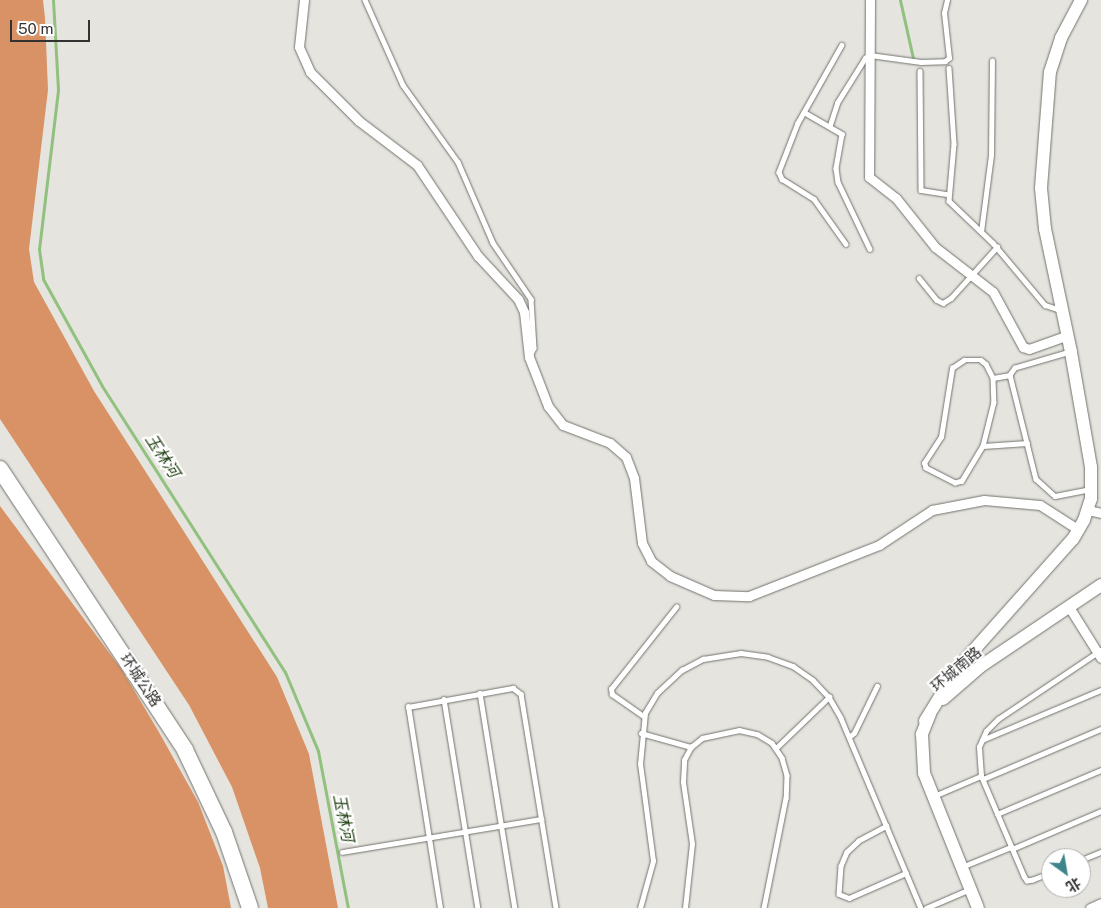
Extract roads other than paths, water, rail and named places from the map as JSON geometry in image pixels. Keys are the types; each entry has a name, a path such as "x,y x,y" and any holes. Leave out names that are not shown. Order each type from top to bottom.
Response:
{"highway":[{"name":"环城公路","path":"0,469 185,750 224,832 250,908"}],"main road":[{"path":"978,908 932,797 922,760 925,721 945,686 970,654 1095,511 1068,335 1045,229 1041,168 1050,72 1061,38 1081,0"},
{"name":"环城南路","path":"925,721 951,691 981,666 1101,585"},
{"path":"970,654 971,665 981,666"}],"street":[{"path":"304,0 298,44 310,72 359,121 396,147 424,174 478,256 522,306 529,357 548,406 559,422 571,430 610,443 626,457 634,478 640,538 651,561 670,576 703,592 737,598 761,593 878,544 932,510 975,501 993,500 1040,504 1079,530"},
{"path":"870,0 869,177 896,198 930,242 1000,300 1023,347 1028,349 1068,335"},
{"path":"1069,607 1100,653"},
{"path":"1090,908 1101,903"}],"lane":[{"path":"365,0 403,85 458,162 493,243 531,298 534,348 529,357"},
{"path":"830,125 838,103 860,62 870,55 945,61 948,58 944,13 947,0"},
{"path":"842,45 804,112 779,176 814,199 846,244"},
{"path":"981,232 991,155 992,61"},
{"path":"949,68 954,144 948,194 953,206 997,247 1045,305 1062,310"},
{"path":"920,71 921,190 948,194"},
{"path":"804,112 830,125 842,134 836,168 838,182 870,249"},
{"path":"919,278 937,300 943,303 997,247"},
{"path":"992,378 1010,374 1015,368 1071,352"},
{"path":"964,360 981,360 992,378 994,402 983,446 962,481 947,482 926,468 924,462 943,430 952,368 964,360"},
{"path":"1010,374 1036,479 1049,492 1062,496 1092,489"},
{"path":"983,446 1027,443"},
{"path":"644,717 612,695 611,689 676,607"},
{"path":"1041,876 1027,881 982,778 978,755 982,740 998,719 1100,653"},
{"path":"640,908 652,872 653,850 640,764 641,733 644,717 657,693 672,676 703,659 728,654 755,654 781,661 803,672 829,697 849,737 921,908"},
{"path":"849,737 877,686"},
{"path":"440,908 408,709 414,704 513,688 520,691 556,908"},
{"path":"982,740 1101,690"},
{"path":"480,693 515,908"},
{"path":"776,748 829,697"},
{"path":"444,699 478,908"},
{"path":"932,797 1101,729"},
{"path":"684,908 692,844 683,767 691,747 710,735 738,730 762,736 776,748 784,764 787,787 764,908"},
{"path":"641,733 691,747"},
{"path":"997,814 1101,770"},
{"path":"961,868 1101,812"},
{"path":"342,852 541,819"},
{"path":"887,826 859,841 847,852 840,866 839,894 849,898 906,873"},
{"path":"926,908 970,889"}],"waterway":[{"name":"玉林河","path":"53,0 58,90 39,249 43,279 102,386 285,672 318,751 348,908"},
{"path":"900,0 913,58"}]}
